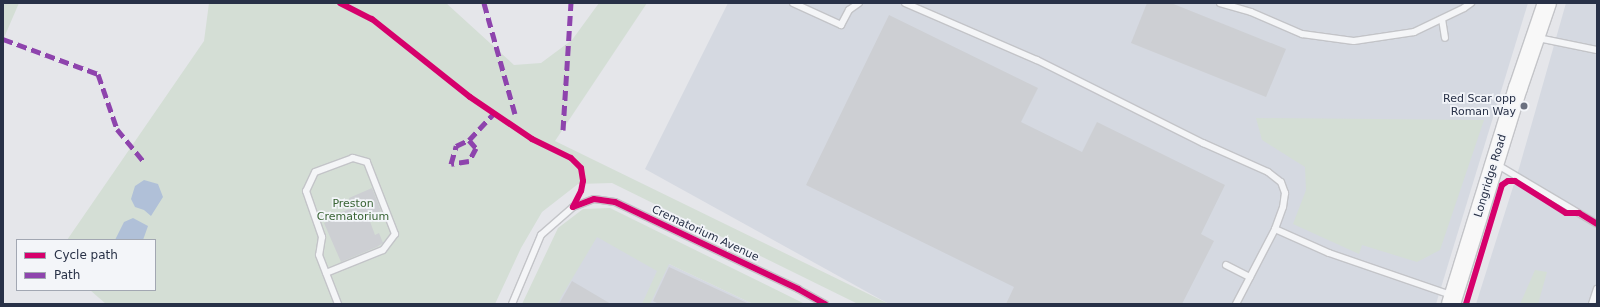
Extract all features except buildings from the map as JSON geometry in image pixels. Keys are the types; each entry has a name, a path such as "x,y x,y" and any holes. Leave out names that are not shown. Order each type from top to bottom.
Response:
{"main road":[{"name":"Longridge Road","path":"1452,300 1547,3"}],"lane":[{"path":"794,3 841,25 850,10 859,3"},
{"path":"905,3 1037,60 1203,143 1268,172 1281,182 1285,193 1283,207 1275,229 1236,304"},
{"path":"1220,3 1251,12 1302,34 1354,41 1414,32 1464,8 1471,3"},
{"path":"1442,19 1445,38"},
{"path":"1535,37 1597,50"},
{"path":"326,273 383,250 395,234 367,162 353,158 315,172 306,191 322,237 319,255 338,304"},
{"path":"1496,164 1597,224"},
{"name":"Crematorium Avenue","path":"512,304 541,236 573,207 594,199 615,202 798,289 825,304"},
{"path":"1275,229 1329,253 1452,300"},
{"path":"1226,265 1250,277"},
{"path":"1592,304 1597,289"}],"shaded area":[{"path":"728,3 1528,3 1436,304 889,304 645,169"},
{"path":"1566,3 1597,3 1597,304 1476,304 1520,165"},
{"path":"599,223 669,264 753,304 544,304"}],"green space":[{"path":"3,3 19,3 3,40"},
{"name":"Preston Crematorium","path":"209,3 446,3 514,65 541,63 572,40 599,3 647,3 555,141 889,304 858,304 612,183 578,184 542,212 521,248 495,304 106,304 91,291 156,291 156,239 68,239 204,41"},
{"path":"1256,118 1484,120 1440,250 1417,262 1362,245 1359,254 1293,224 1306,190 1305,167 1262,140"},
{"path":"610,208 805,304 753,304 669,264 650,304 642,304 657,271 597,237 557,304 522,304 558,228 583,209"},
{"path":"1535,270 1547,272 1538,304 1520,304"}],"water":[{"path":"144,180 158,184 163,197 151,216 144,210 135,207 131,199 135,186"},
{"path":"133,218 148,226 143,239 116,239 124,222"}],"marked path":[{"path":"484,3 515,114"},
{"path":"563,130 571,3"},
{"path":"3,39 98,74 117,129 144,162"},
{"path":"469,140 476,148 469,161 451,164 456,146 469,140 494,113"}],"cycle path":[{"path":"340,3 372,19 470,97 532,139 571,158 581,168 583,181 581,191 573,207"},
{"path":"1466,304 1502,185 1508,181 1515,181 1566,213 1579,213 1597,224"},
{"path":"573,207 594,199 615,202 798,289 825,304"}],"place":[{"name":"Red Scar opp Roman Way","path":"1524,106"}]}
